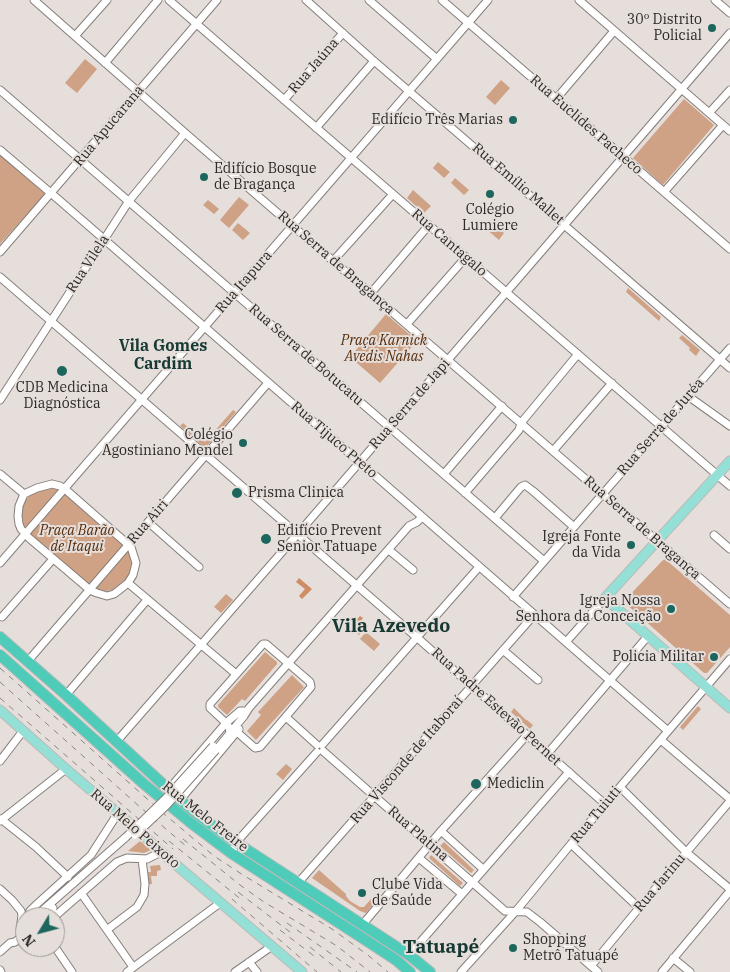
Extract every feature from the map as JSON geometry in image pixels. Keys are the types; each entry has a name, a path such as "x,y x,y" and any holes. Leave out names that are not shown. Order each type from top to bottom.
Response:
{"highway":[{"name":"Rua Melo Freire","path":"0,637 180,800 236,843 409,954 430,972"},
{"name":"Rua Melo Freire","path":"0,655 190,823 231,853 368,941 410,972"},
{"path":"23,674 32,678 106,745 111,745 117,741"}],"main road":[{"path":"730,461 605,598 730,708"},
{"name":"Rua Melo Peixoto","path":"0,710 161,852 302,972"}],"street":[{"name":"Rua Serra de Bragança","path":"35,0 185,133 730,604"},
{"path":"75,36 107,0"},
{"path":"105,63 158,0"},
{"name":"Rua Cantagalo","path":"169,0 730,486"},
{"name":"Rua Apucarana","path":"0,252 217,0"},
{"name":"Rua Emílio Mallet","path":"307,0 374,61 730,368"},
{"path":"369,0 437,59"},
{"name":"Rua Euclides Pacheco","path":"442,0 730,249"},
{"name":"Rua Itapura","path":"0,563 488,0"},
{"path":"579,0 730,131"},
{"path":"715,0 730,13"},
{"path":"556,99 614,31"},
{"name":"Rua Jaúna","path":"284,100 343,32"},
{"path":"681,89 730,34"},
{"path":"316,128 374,61"},
{"name":"Rua Serra de Japi","path":"117,741 681,89"},
{"name":"Rua Serra de Botucatu","path":"0,90 544,561"},
{"path":"709,113 730,90"},
{"path":"664,192 723,125"},
{"name":"Rua Vilela","path":"0,400 129,201 185,133"},
{"name":"Rua Tijuco Preto","path":"0,150 668,731"},
{"path":"334,261 393,194"},
{"path":"371,293 429,225"},
{"path":"407,324 466,257"},
{"name":"Rua Padre Estevão Pernet","path":"0,277 298,534 606,805"},
{"name":"Rua Serra de Juréa","path":"513,596 730,348"},
{"path":"465,493 519,430 521,423 578,354"},
{"name":"Rua Airi","path":"28,661 268,383"},
{"path":"553,451 612,383"},
{"path":"688,396 730,426"},
{"path":"444,474 502,406"},
{"path":"0,474 24,494"},
{"path":"52,484 65,489 129,544 133,552 136,563 133,575 128,583 114,594 107,596 96,594 90,590 25,534 19,524 19,506 24,494 52,484"},
{"path":"495,518 521,487 525,485 574,527"},
{"path":"169,789 231,729 246,721 247,711 409,526 417,522 419,514"},
{"path":"148,522 199,567"},
{"path":"714,535 730,549"},
{"path":"388,550 412,570"},
{"path":"2,618 53,559"},
{"path":"231,853 236,843 479,566"},
{"path":"128,583 236,674"},
{"path":"566,642 605,598"},
{"path":"66,695 148,600"},
{"name":"Rua Visconde de Itaboraí","path":"298,883 534,615"},
{"path":"548,753 648,636"},
{"path":"265,643 310,682 311,686 260,747 257,748 231,729 210,708 210,704 236,674 265,643"},
{"path":"503,650 538,680"},
{"name":"Rua Tuiuti","path":"461,972 516,911 730,659"},
{"path":"180,800 231,729 240,711 247,711"},
{"name":"Rua Platina","path":"286,717 505,911 527,912 598,972"},
{"path":"54,907 128,839 231,729"},
{"path":"0,761 23,731"},
{"path":"363,924 441,831 526,735"},
{"path":"661,740 730,800"},
{"path":"66,769 1,820 36,847 68,877"},
{"path":"409,954 569,772"},
{"path":"620,787 686,852 730,890 662,972"},
{"name":"Rua Jarinu","path":"591,966 730,800"},
{"path":"34,907 91,856 118,813"},
{"path":"441,831 483,869"},
{"path":"47,907 128,839"},
{"path":"571,844 639,908"},
{"path":"65,907 117,862 128,858 147,859 161,852"},
{"path":"419,858 462,894"},
{"path":"108,929 137,907 144,895 145,884 142,859"},
{"path":"0,889 18,907"},
{"path":"81,893 108,929 130,970 220,903"},
{"path":"0,952 15,936"},
{"path":"236,972 272,946"},
{"path":"62,957 72,972"},
{"path":"674,958 690,972"},
{"path":"249,962 257,972"}],"green space":[{"path":"85,59 97,69 77,93 65,83"},
{"path":"501,80 510,88 495,105 486,97"},
{"path":"684,99 714,125 663,185 633,158"},
{"path":"0,155 45,194 0,244"},
{"path":"438,162 450,172 444,178 433,168"},
{"path":"455,178 469,190 464,195 451,183"},
{"path":"413,190 431,206 424,213 407,198"},
{"path":"239,197 249,205 229,228 220,220"},
{"path":"208,200 219,209 214,214 203,205"},
{"path":"238,223 250,233 243,240 232,230"},
{"path":"492,223 504,233 499,240 486,229"},
{"path":"628,288 661,317 659,321 626,292"},
{"name":"Praça Karnick Avedis Nahas","path":"386,314 417,341 380,383 350,357"},
{"path":"682,335 700,350 696,356 679,338"},
{"path":"233,410 236,412 207,446 204,447 180,426 183,423 205,442"},
{"name":"Praça Barão de Itaqui","path":"46,488 60,489 25,530 21,511 25,501 32,493"},
{"name":"Praça Barão de Itaqui","path":"65,493 124,544 89,585 30,534"},
{"name":"Praça Barão de Itaqui","path":"129,549 132,562 129,576 125,582 113,590 93,589"},
{"path":"665,559 730,615 730,647 707,673 704,673 625,603 625,600"},
{"path":"226,594 233,600 221,613 214,607"},
{"path":"366,632 380,644 374,651 360,639"},
{"path":"265,652 277,664 245,701 242,699 227,715 218,705"},
{"path":"292,675 304,687 256,740 247,731 261,715 258,712"},
{"path":"698,706 701,709 683,730 680,727"},
{"path":"514,708 533,725 530,729 511,712"},
{"path":"286,764 292,769 283,780 276,774"},
{"path":"140,841 151,850 144,853 128,851"},
{"path":"444,842 474,870 471,873 440,846"},
{"path":"431,855 463,883 460,886 429,858"},
{"path":"160,865 161,870 157,871 157,876 151,876 152,884 149,884 148,872 151,872 150,866"},
{"path":"319,870 346,894 350,901 360,907 364,907 377,892 381,895 366,913 360,911 312,878"}],"shaded area":[{"path":"299,578 312,589 302,599 299,596 305,589 296,582"},
{"path":"360,616 363,618 356,627 362,632 359,635 350,628"}],"railway":[{"path":"0,668 214,856 332,929 388,972"},
{"path":"0,682 186,846"},
{"path":"0,698 173,849"},
{"path":"183,839 240,885 264,902 337,946 370,972"},
{"path":"169,841 243,901"},
{"path":"238,892 290,932"},
{"path":"232,899 317,972"},
{"path":"287,923 357,972"},
{"path":"280,930 314,956"},
{"path":"310,947 341,972"}],"place":[{"name":"30º Distrito Policial","path":"712,28"},
{"name":"Edifício Três Marias","path":"513,120"},
{"name":"Edifício Bosque de Bragança","path":"204,177"},
{"name":"Colégio Lumiere","path":"490,194"},
{"name":"CDB Medicina Diagnóstica","path":"62,371"},
{"name":"Colégio Agostiniano Mendel","path":"243,443"},
{"name":"Prisma Clinica","path":"237,493"},
{"name":"Edifício Prevent Senior Tatuape","path":"266,539"},
{"name":"Igreja Fonte da Vida","path":"631,545"},
{"name":"Igreja Nossa Senhora da Conceição","path":"671,609"},
{"name":"Policia Militar","path":"714,657"},
{"name":"Mediclin","path":"476,784"},
{"name":"Clube Vida de Saúde","path":"362,893"},
{"name":"Shopping Metrô Tatuapé","path":"513,948"}],"district":[{"name":"Vila Gomes Cardim","path":"163,355"},
{"name":"Vila Azevedo","path":"391,627"},
{"name":"Tatuapé","path":"441,948"}]}
